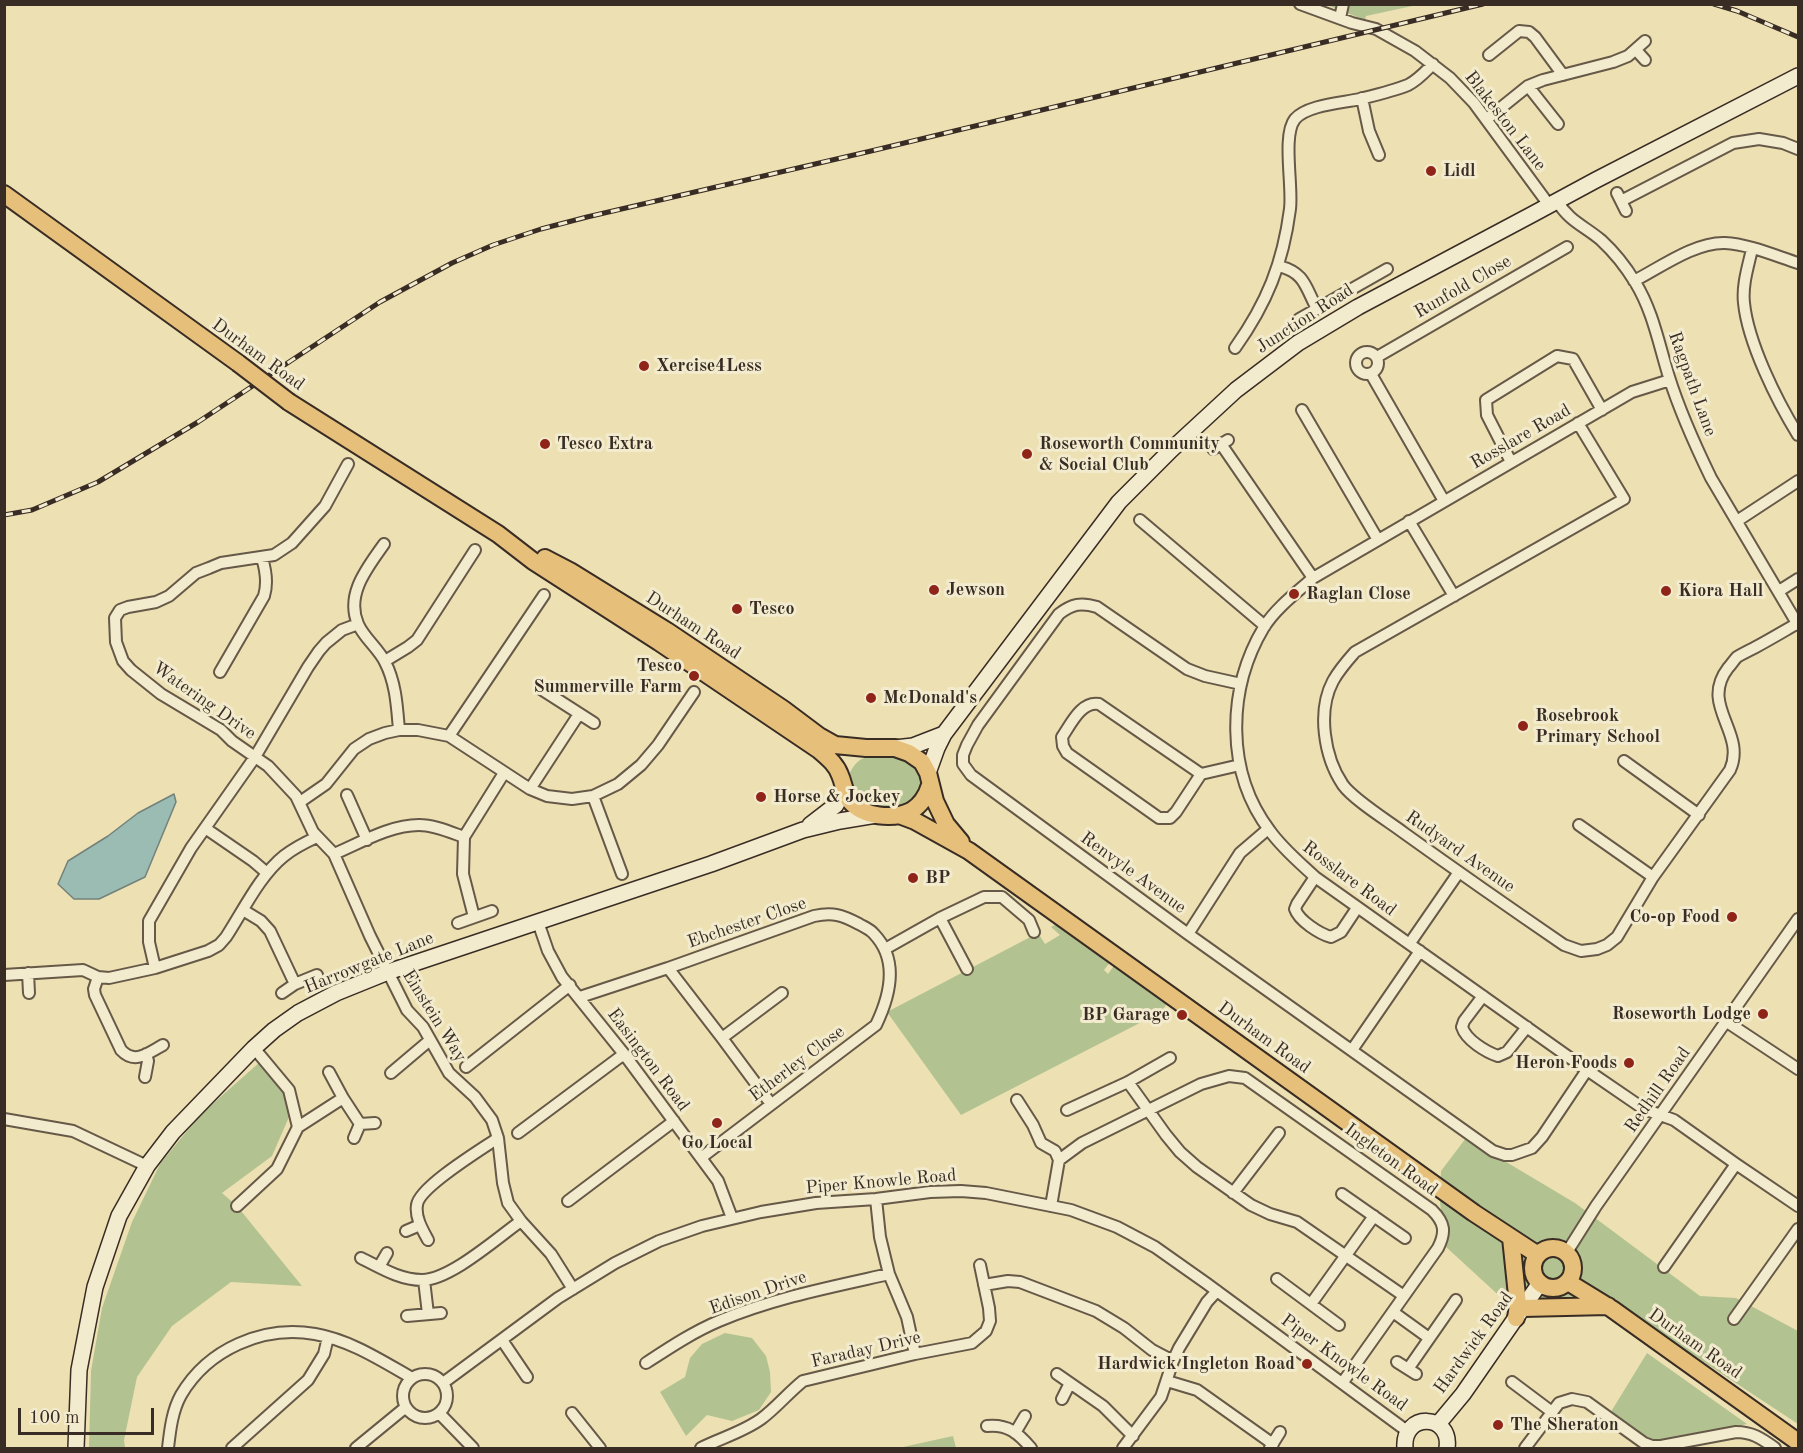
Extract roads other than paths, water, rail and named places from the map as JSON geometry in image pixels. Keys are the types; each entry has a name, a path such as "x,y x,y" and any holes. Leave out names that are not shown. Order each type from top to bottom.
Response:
{"main road":[{"name":"Durham Road","path":"4,194 289,402 498,534 561,566 667,631 819,736 835,745 895,748 909,753 922,762 935,801 946,824 969,851"},
{"name":"Durham Road","path":"498,534 533,561 659,642 819,750 834,764 850,801 861,811 876,815 899,814 913,810 926,798 929,779"},
{"path":"842,783 844,766 853,756 866,748"},
{"name":"Durham Road","path":"899,814 969,851 1538,1255"},
{"path":"1511,1238 1520,1313 1608,1306"},
{"path":"1550,1248 1567,1252 1574,1269 1568,1282 1552,1288 1540,1283 1533,1272 1533,1265 1538,1255 1550,1248"},
{"name":"Durham Road","path":"1568,1282 1608,1306 1798,1442"}],"street":[{"name":"Blakeston Lane","path":"1300,4 1376,29 1433,64 1474,103 1553,203"},
{"path":"1340,18 1343,4"},
{"path":"1489,55 1519,32 1529,32 1563,75"},
{"path":"1487,119 1528,86 1628,57 1645,41"},
{"path":"1636,50 1645,60"},
{"path":"1235,348 1252,324 1266,298 1279,266 1291,207 1289,134 1293,121 1310,109 1362,98 1410,84 1433,64"},
{"name":"Junction Road","path":"929,779 933,756 944,734 1119,502 1236,390 1298,343 1358,307 1798,76"},
{"path":"1528,86 1558,124"},
{"path":"1362,98 1369,131 1379,155"},
{"path":"1626,211 1619,197 1733,143 1759,139 1783,143 1798,149"},
{"name":"Ragpath Lane","path":"1553,203 1611,250 1644,297 1681,415 1702,459 1798,623"},
{"path":"1634,281 1690,251 1711,244 1731,244 1798,263"},
{"name":"Runfold Close","path":"1444,501 1371,374 1364,374 1357,368 1358,357 1368,352 1377,357 1567,247"},
{"path":"1752,249 1743,291 1749,328 1770,382 1798,435"},
{"path":"1279,266 1296,272 1300,276 1317,309"},
{"path":"1299,319 1387,269"},
{"path":"1511,462 1487,416 1485,400 1557,356 1574,358 1602,410"},
{"path":"1371,374 1378,366 1377,357"},
{"name":"Rosslare Road","path":"1670,380 1632,392 1312,578 1278,609 1265,626 1247,663 1236,711 1235,730 1240,765 1245,787 1268,830 1286,852 1315,877 1644,1109 1674,1120 1798,1206"},
{"path":"1302,409 1378,540"},
{"name":"Rudyard Avenue","path":"1578,423 1624,499 1355,652 1332,683 1325,705 1324,726 1329,756 1344,787 1366,806 1564,945 1581,951 1597,949 1617,937 1653,877 1730,770 1734,761 1734,752 1730,730 1721,710 1718,694 1721,678 1736,658 1798,623"},
{"path":"1220,444 1312,578"},
{"name":"Watering Drive","path":"334,854 314,832 300,802 268,766 232,741 221,730 161,694 131,670 123,661 116,642 115,618 120,610 156,602 169,596 196,573 221,564 274,555 298,537 325,506 348,464"},
{"path":"1737,521 1798,481"},
{"path":"1140,520 1265,626"},
{"path":"1409,521 1454,596"},
{"path":"384,544 362,576 354,600 354,612 358,624 385,661 396,697 399,730"},
{"path":"385,661 417,640 475,550"},
{"path":"220,672 264,596 266,579 262,558"},
{"path":"1779,591 1798,579"},
{"path":"448,736 544,595"},
{"name":"Renvyle Avenue","path":"1241,684 1205,676 1187,669 1097,607 1088,604 1071,606 1059,614 978,725 963,755 963,765 972,775 1188,934 1493,1151 1505,1155 1532,1148 1587,1070"},
{"path":"155,968 149,942 149,921 191,848 254,756 319,651 342,630 358,624"},
{"path":"541,689 594,723"},
{"path":"300,802 326,784 354,749 369,739 399,730 418,730 448,736 530,789 547,796 572,799 593,796 618,784 641,765 658,745 694,692"},
{"path":"1201,774 1099,704 1091,703 1084,707 1062,737 1063,746 1068,753 1159,818 1170,818 1176,812 1201,774 1240,765"},
{"path":"530,789 579,714"},
{"path":"895,748 913,746 944,734"},
{"path":"1624,761 1699,815"},
{"path":"474,917 463,874 464,837 504,773"},
{"name":"Harrowgate Lane","path":"803,830 836,805 842,783"},
{"path":"347,795 367,840"},
{"path":"593,796 622,874"},
{"name":"Harrowgate Lane","path":"76,1449 79,1370 95,1287 119,1216 147,1166 173,1132 274,1030 336,993 388,972 711,864 803,830 876,815"},
{"path":"334,854 393,829 418,825 443,829 464,837"},
{"path":"1579,825 1653,877"},
{"path":"205,828 267,873"},
{"path":"1188,934 1240,854 1268,830"},
{"path":"4,975 83,970 98,977 109,978 155,968 214,949 226,937 267,873 283,856 318,837"},
{"name":"Einstein Way","path":"334,854 370,936 407,1010 423,1027 448,1072 475,1097 492,1120 498,1138 503,1183 508,1203 520,1221 551,1254 573,1289"},
{"path":"1410,943 1459,872"},
{"path":"1315,877 1295,909 1300,917 1331,937 1341,932 1357,908"},
{"path":"885,949 940,918 984,897 1002,897 1029,920 1034,933"},
{"path":"243,910 261,921 270,931 295,984"},
{"path":"458,922 492,911"},
{"name":"Ebchester Close","path":"580,997 814,916 829,913 847,917 873,932 885,949"},
{"path":"940,918 967,969"},
{"name":"Redhill Road","path":"1567,1252 1596,1206 1798,919"},
{"name":"Easington Road","path":"538,922 548,951 562,977 580,997 702,1157 718,1180 732,1218"},
{"name":"Etherley Close","path":"702,1157 876,1025 890,981 885,949"},
{"path":"1352,1050 1420,951"},
{"path":"668,968 771,1104"},
{"path":"28,973 29,993"},
{"path":"282,993 295,984 317,975"},
{"path":"98,977 94,989 95,995 121,1050 127,1057 135,1058 163,1045"},
{"path":"466,1067 570,985"},
{"path":"722,1038 769,996 782,993"},
{"path":"1483,996 1462,1027 1467,1036 1484,1048 1498,1056 1503,1055 1527,1027"},
{"path":"1727,1022 1798,1069"},
{"path":"391,1073 430,1040"},
{"path":"254,1048 289,1090 298,1127"},
{"path":"145,1077 148,1061 146,1054"},
{"path":"518,1133 624,1054"},
{"path":"1066,1110 1128,1082 1170,1058"},
{"path":"329,1072 342,1098 360,1124"},
{"name":"Ingleton Road","path":"1059,1160 1082,1143 1201,1084 1229,1076 1245,1078 1432,1210 1440,1218 1443,1239 1343,1382"},
{"path":"1128,1082 1180,1152 1197,1167 1251,1205 1270,1214 1298,1222 1404,1296"},
{"path":"237,1206 277,1169 298,1127 342,1098"},
{"path":"1017,1100 1041,1143 1055,1151 1059,1160 1051,1206"},
{"path":"4,1119 73,1131 147,1166"},
{"path":"568,1201 674,1121"},
{"path":"360,1124 375,1123"},
{"path":"354,1138 360,1124"},
{"path":"1233,1193 1279,1133"},
{"path":"428,1240 420,1225 417,1204 426,1190 498,1138"},
{"path":"1664,1267 1736,1164"},
{"name":"Piper Knowle Road","path":"443,1383 558,1298 615,1263 659,1241 732,1218 816,1203 961,1191 986,1193 1071,1210 1117,1227 1155,1247 1343,1382 1407,1431"},
{"path":"1342,1194 1405,1238"},
{"path":"876,1199 880,1237 889,1274 907,1317 915,1354"},
{"path":"1311,1304 1374,1216"},
{"path":"362,1258 392,1274 424,1280 451,1272 520,1221"},
{"path":"406,1231 420,1225"},
{"path":"1734,1319 1798,1229"},
{"path":"380,1267 387,1252"},
{"name":"Faraday Drive","path":"701,1449 762,1418 803,1381 972,1343 986,1331 990,1321 980,1265"},
{"name":"Edison Drive","path":"646,1363 673,1345 716,1322 792,1296 889,1274"},
{"path":"1277,1279 1339,1325"},
{"path":"424,1280 428,1314"},
{"path":"984,1285 1008,1281 1020,1282 1096,1311 1124,1328 1152,1350 1173,1361"},
{"name":"Hardwick Road","path":"1438,1424 1463,1394 1540,1283"},
{"path":"1057,1374 1103,1406 1130,1444 1161,1397 1173,1361 1207,1302 1216,1291"},
{"path":"1397,1362 1412,1372 1429,1338 1456,1300"},
{"path":"1393,1312 1429,1338"},
{"path":"407,1316 441,1313"},
{"path":"168,1449 170,1426 180,1396 200,1369 226,1349 259,1336 289,1331 328,1337 364,1351 412,1378"},
{"path":"232,1449 308,1380 324,1354 328,1337"},
{"path":"501,1340 527,1377"},
{"path":"419,1374 430,1374 443,1383 447,1398 439,1413 422,1418 414,1415 406,1407 403,1392 406,1383 412,1378 419,1374"},
{"path":"1167,1381 1197,1390 1271,1446 1280,1432"},
{"path":"1512,1382 1552,1412"},
{"path":"1062,1399 1070,1383"},
{"path":"1525,1449 1559,1403 1572,1399 1587,1402 1644,1443 1652,1446 1746,1432 1755,1434 1775,1449"},
{"path":"356,1449 406,1407"},
{"path":"439,1413 472,1449"},
{"path":"572,1413 600,1449"},
{"path":"1015,1433 1025,1416"},
{"path":"1405,1449 1404,1441 1407,1431 1414,1424 1430,1421 1438,1424 1444,1430 1447,1437 1447,1449"},
{"path":"987,1426 997,1425 1008,1428 1031,1449"}],"water":[{"path":"174,794 176,802 145,877 99,899 74,899 58,884 68,861 108,836 138,813"}],"railway":[{"path":"4,515 32,510 98,482 198,422 380,302 452,263 493,245 587,217 1483,4"},
{"path":"1714,4 1737,11 1798,37"}],"place":[{"name":"Lidl","path":"1431,171"},
{"name":"Xercise4Less","path":"644,366"},
{"name":"Tesco Extra","path":"545,444"},
{"name":"Roseworth Community & Social Club","path":"1027,454"},
{"name":"Jewson","path":"934,590"},
{"name":"Kiora Hall","path":"1666,591"},
{"name":"Raglan Close","path":"1294,594"},
{"name":"Tesco","path":"737,609"},
{"name":"Tesco Summerville Farm","path":"694,676"},
{"name":"McDonald's","path":"871,698"},
{"name":"Rosebrook Primary School","path":"1523,726"},
{"name":"Horse & Jockey","path":"761,797"},
{"name":"BP","path":"913,878"},
{"name":"Co-op Food","path":"1732,917"},
{"name":"Roseworth Lodge","path":"1763,1014"},
{"name":"BP Garage","path":"1182,1015"},
{"name":"Heron Foods","path":"1629,1063"},
{"name":"Go Local","path":"717,1123"},
{"name":"Hardwick Ingleton Road","path":"1307,1364"},
{"name":"The Sheraton","path":"1498,1425"}]}
